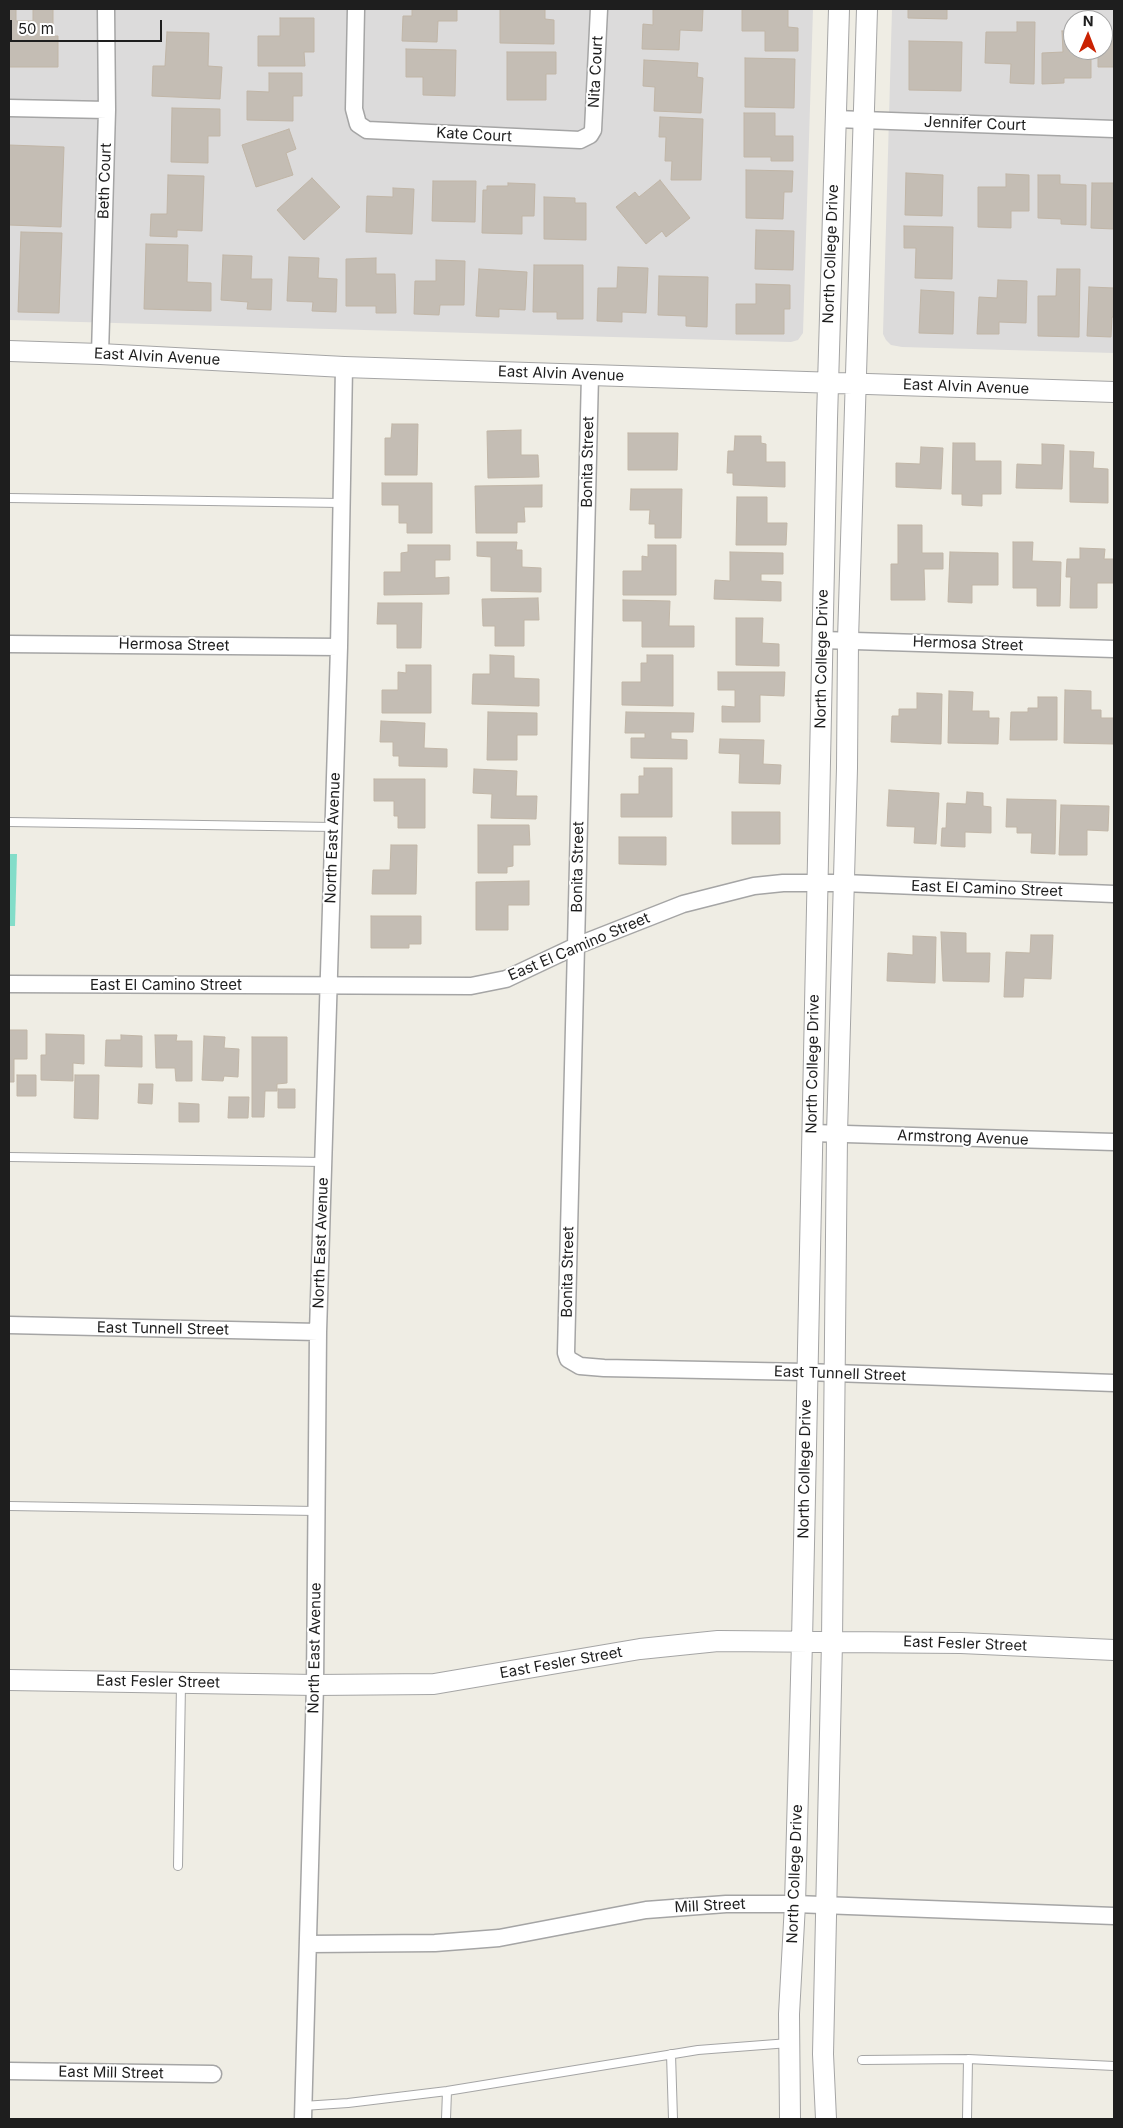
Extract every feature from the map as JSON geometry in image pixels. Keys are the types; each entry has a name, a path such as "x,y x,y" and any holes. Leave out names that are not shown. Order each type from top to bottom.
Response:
{"street":[{"name":"Beth Court","path":"100,354 107,110 106,9"},
{"name":"Kate Court","path":"356,9 354,110 358,124 367,130 580,140 590,135"},
{"name":"Nita Court","path":"590,135 593,130 599,9"},
{"name":"North College Drive","path":"790,2119 789,2043 802,1641 822,640 839,9"},
{"name":"North College Drive","path":"826,2119 823,2054 832,1641 838,1134 847,768 848,640 867,9"},
{"path":"9,108 107,110"},
{"name":"Jennifer Court","path":"835,119 1114,130"},
{"name":"East Alvin Avenue","path":"9,351 344,367 1114,392"},
{"name":"North East Avenue","path":"303,2113 315,1685 318,1332 339,647 344,367"},
{"name":"Bonita Street","path":"568,1359 566,1353 590,375"},
{"name":"Hermosa Street","path":"822,640 1114,648"},
{"name":"Hermosa Street","path":"9,644 339,647"},
{"name":"East El Camino Street","path":"9,984 471,986 506,979 576,946 683,904 754,886 783,882 843,883 1114,894"},
{"name":"Armstrong Avenue","path":"812,1134 1114,1142"},
{"name":"East Tunnell Street","path":"9,1325 318,1332"},
{"name":"East Tunnell Street","path":"568,1359 580,1366 604,1368 806,1372 1114,1383"},
{"name":"East Fesler Street","path":"9,1680 315,1685 434,1684 640,1649 718,1640 961,1643 1114,1650"},
{"name":"Mill Street","path":"308,1944 435,1943 499,1938 646,1910 726,1904 794,1904 1114,1916"},
{"name":"East Mill Street","path":"9,2071 213,2074"}],"lane":[{"path":"9,498 341,503"},
{"path":"9,822 334,827"},
{"path":"9,1157 324,1162"},
{"path":"9,1506 316,1511"},
{"path":"178,1866 182,1682"},
{"path":"303,2113 348,2103 447,2091 698,2050 789,2043"},
{"path":"671,2054 673,2119"},
{"path":"862,2060 968,2060 1114,2066"},
{"path":"967,2119 968,2060"},
{"path":"446,2119 447,2091"}],"shaded area":[{"path":"9,9 813,9 803,333 798,340 791,342 9,320"},
{"path":"892,9 1114,9 1114,353 902,347 891,345 883,334"},
{"path":"9,854 17,854 15,926 9,926"}],"building":[{"path":"9,9 16,9 16,21 33,21 33,9 53,9 53,36 58,36 58,67 9,67"},
{"path":"412,9 457,9 457,21 438,21 437,42 402,41 403,16 412,16"},
{"path":"500,9 545,9 545,19 554,20 554,44 500,43"},
{"path":"653,9 703,9 702,31 680,30 679,50 642,49 643,24 653,25"},
{"path":"742,9 788,9 788,27 798,28 798,51 765,51 765,31 742,31"},
{"path":"908,9 947,9 947,19 908,18"},
{"path":"280,18 314,18 314,52 304,52 305,66 258,66 258,36 280,36"},
{"path":"1017,22 1035,22 1034,84 1010,83 1011,64 985,63 986,32 1017,32"},
{"path":"167,32 209,33 208,66 222,67 220,99 152,96 153,66 165,66"},
{"path":"1114,37 1114,67 1098,67 1098,60 1113,60"},
{"path":"909,41 962,42 961,91 909,90"},
{"path":"406,49 456,50 455,96 423,95 423,77 406,77"},
{"path":"507,52 556,52 556,74 546,74 546,100 507,100"},
{"path":"1063,52 1063,60 1091,60 1091,78 1064,78 1064,83 1042,84 1042,53"},
{"path":"745,58 795,59 794,108 745,107"},
{"path":"644,60 698,63 697,77 703,78 701,113 654,111 655,87 643,86"},
{"path":"269,73 302,73 302,96 293,96 293,121 247,120 247,91 269,92"},
{"path":"172,108 220,109 220,136 208,136 208,163 171,162"},
{"path":"744,113 775,113 775,136 793,136 793,161 771,161 771,157 744,157"},
{"path":"660,117 703,119 701,180 671,180 672,161 665,161 666,137 659,137"},
{"path":"289,129 296,149 286,153 293,175 256,187 242,145"},
{"path":"9,145 64,147 61,227 9,225"},
{"path":"746,170 793,171 792,192 784,192 783,219 746,218"},
{"path":"906,173 943,175 942,216 905,215"},
{"path":"1006,174 1029,175 1029,211 1011,211 1011,228 978,227 978,187 1006,187"},
{"path":"168,175 204,176 202,231 177,230 177,237 150,236 151,214 167,214"},
{"path":"1038,175 1060,175 1060,184 1086,185 1086,225 1061,224 1061,219 1038,218"},
{"path":"312,178 340,207 304,240 277,210"},
{"path":"660,180 690,218 666,237 662,231 646,244 616,207 635,192 639,197"},
{"path":"433,181 476,181 475,222 432,221"},
{"path":"508,183 535,184 534,216 522,216 522,234 482,233 483,190 487,190 487,186 508,186"},
{"path":"1092,183 1114,183 1114,229 1091,228"},
{"path":"393,188 414,189 412,234 366,232 367,196 393,197"},
{"path":"544,197 575,198 575,203 586,203 586,240 544,239"},
{"path":"904,226 953,227 952,279 915,278 916,248 904,248"},
{"path":"756,230 794,231 793,270 755,269"},
{"path":"21,232 62,233 59,313 18,312"},
{"path":"146,244 188,245 187,282 211,283 211,311 144,309"},
{"path":"223,255 252,256 251,279 272,279 271,310 247,309 248,302 221,300"},
{"path":"289,257 319,258 318,278 337,279 336,312 312,311 313,302 287,301"},
{"path":"376,258 376,274 395,274 396,313 376,313 376,306 346,306 346,259"},
{"path":"436,260 465,261 464,305 440,305 439,315 414,314 415,281 436,281"},
{"path":"534,265 583,265 583,319 557,319 557,312 533,312"},
{"path":"618,267 648,268 646,313 622,312 622,322 597,321 598,288 617,288"},
{"path":"479,269 527,272 525,310 499,309 499,317 476,316"},
{"path":"1057,269 1080,269 1079,337 1038,336 1038,296 1056,296"},
{"path":"659,276 708,277 707,327 686,326 686,316 658,315"},
{"path":"998,280 1027,281 1026,323 999,322 999,334 977,334 979,297 997,298"},
{"path":"756,284 790,285 790,309 784,309 784,334 736,334 736,304 756,304"},
{"path":"1089,287 1114,288 1114,317 1112,317 1111,337 1087,336"},
{"path":"921,290 954,292 953,334 919,333"},
{"path":"392,424 418,424 417,475 385,475 385,438 391,438"},
{"path":"521,430 521,455 538,455 539,477 488,478 487,431"},
{"path":"628,433 678,433 677,470 628,470"},
{"path":"735,436 761,436 761,443 766,444 766,462 785,462 785,487 733,485 733,473 727,473 728,451 734,451"},
{"path":"953,443 975,443 975,461 1001,461 1001,494 982,494 982,506 962,505 962,494 952,494"},
{"path":"1042,444 1064,445 1062,489 1016,488 1017,464 1042,465"},
{"path":"921,447 943,448 941,489 896,487 896,463 920,464"},
{"path":"1070,451 1094,452 1093,468 1108,469 1108,503 1070,502"},
{"path":"382,483 432,483 432,533 407,533 407,523 399,523 399,505 382,505"},
{"path":"542,485 542,507 524,507 525,522 517,522 517,533 476,533 475,486"},
{"path":"631,489 682,489 681,538 655,538 655,524 649,524 650,510 630,510"},
{"path":"737,497 767,497 767,523 787,523 786,545 736,545"},
{"path":"898,525 922,525 922,553 943,553 943,569 924,569 925,600 891,600 891,564 898,564"},
{"path":"477,542 517,542 516,550 522,550 522,567 541,568 541,592 491,591 491,557 477,556"},
{"path":"1013,542 1033,542 1032,561 1061,562 1060,606 1037,606 1037,588 1013,588"},
{"path":"408,545 450,545 450,560 435,560 435,578 449,577 449,594 384,595 384,572 401,572 401,553 408,552"},
{"path":"648,545 676,545 676,595 623,595 623,571 642,571 642,556 648,557"},
{"path":"1080,548 1105,549 1104,559 1114,559 1114,583 1097,583 1097,608 1070,608 1071,577 1066,577 1067,559 1080,559"},
{"path":"730,552 783,553 783,574 761,574 761,581 781,582 781,601 714,599 715,580 730,581"},
{"path":"950,552 998,553 998,585 972,585 972,603 948,602"},
{"path":"538,598 539,620 524,620 524,646 495,646 495,626 483,626 482,599"},
{"path":"623,600 670,601 669,626 694,626 694,647 642,647 642,621 623,621"},
{"path":"378,603 422,603 421,648 397,648 397,624 377,624"},
{"path":"736,618 763,618 762,643 779,644 779,666 736,665"},
{"path":"490,655 514,656 514,678 539,679 539,706 472,704 473,674 490,674"},
{"path":"647,655 673,655 673,706 622,705 622,682 641,682 641,663 647,663"},
{"path":"406,665 431,665 431,713 382,713 382,690 398,690 398,672 406,673"},
{"path":"718,672 785,672 784,696 760,695 760,722 722,722 722,706 735,707 735,690 718,690"},
{"path":"1065,690 1091,691 1091,710 1101,710 1101,718 1114,718 1114,744 1064,743"},
{"path":"949,691 973,692 972,711 989,711 989,718 999,718 998,744 948,743"},
{"path":"917,693 942,694 941,744 891,742 892,716 899,716 899,709 917,709"},
{"path":"1038,697 1057,697 1057,740 1010,740 1011,712 1028,712 1028,708 1038,708"},
{"path":"488,712 537,713 537,735 517,735 517,760 487,760"},
{"path":"626,712 694,713 693,732 671,732 671,739 687,740 687,759 631,758 631,738 645,738 645,733 625,733"},
{"path":"381,721 425,723 424,748 447,749 447,767 399,766 399,756 393,756 393,742 380,742"},
{"path":"720,739 764,740 763,764 781,765 780,784 739,783 740,754 719,753"},
{"path":"644,768 672,768 672,817 621,817 621,794 639,794 639,776 644,776"},
{"path":"474,769 517,771 516,796 537,796 536,819 491,818 492,794 473,793"},
{"path":"374,779 425,779 425,828 398,828 398,816 394,816 394,801 374,801"},
{"path":"889,790 939,793 936,844 914,843 915,827 887,826"},
{"path":"967,792 983,793 983,806 991,807 991,833 965,832 965,847 941,846 942,828 946,828 947,803 966,804"},
{"path":"1007,799 1056,800 1055,854 1031,853 1032,833 1017,833 1017,827 1006,827"},
{"path":"1061,805 1109,806 1108,831 1087,830 1087,855 1059,855"},
{"path":"732,812 780,812 780,844 732,844"},
{"path":"478,825 529,825 530,845 513,845 513,866 507,867 507,873 478,873"},
{"path":"619,837 666,837 666,865 619,864"},
{"path":"391,845 417,845 416,894 372,894 373,870 390,870"},
{"path":"529,881 529,905 508,905 508,930 476,930 476,882"},
{"path":"371,916 421,916 421,944 409,944 409,948 371,948"},
{"path":"941,932 966,933 966,953 990,953 989,982 943,981"},
{"path":"1031,935 1053,935 1051,979 1024,978 1023,997 1004,997 1006,952 1030,953"},
{"path":"913,936 936,937 935,983 887,981 888,953 913,955"},
{"path":"9,1030 27,1030 27,1059 14,1059 14,1082 9,1082"},
{"path":"46,1034 84,1035 84,1064 73,1063 73,1081 41,1080 41,1055 46,1055"},
{"path":"121,1035 142,1036 142,1067 105,1066 106,1040 121,1040"},
{"path":"155,1035 177,1035 176,1041 192,1041 192,1081 176,1081 175,1068 156,1068"},
{"path":"204,1036 225,1037 224,1048 239,1049 238,1077 224,1076 223,1081 202,1080"},
{"path":"252,1037 287,1037 287,1083 277,1084 277,1091 265,1091 264,1117 252,1117"},
{"path":"17,1075 36,1075 36,1096 17,1096"},
{"path":"75,1075 99,1075 98,1119 74,1118"},
{"path":"139,1084 153,1084 152,1104 138,1103"},
{"path":"278,1089 295,1089 295,1108 278,1108"},
{"path":"229,1097 249,1097 248,1118 228,1118"},
{"path":"179,1103 199,1104 199,1122 179,1122"}]}
